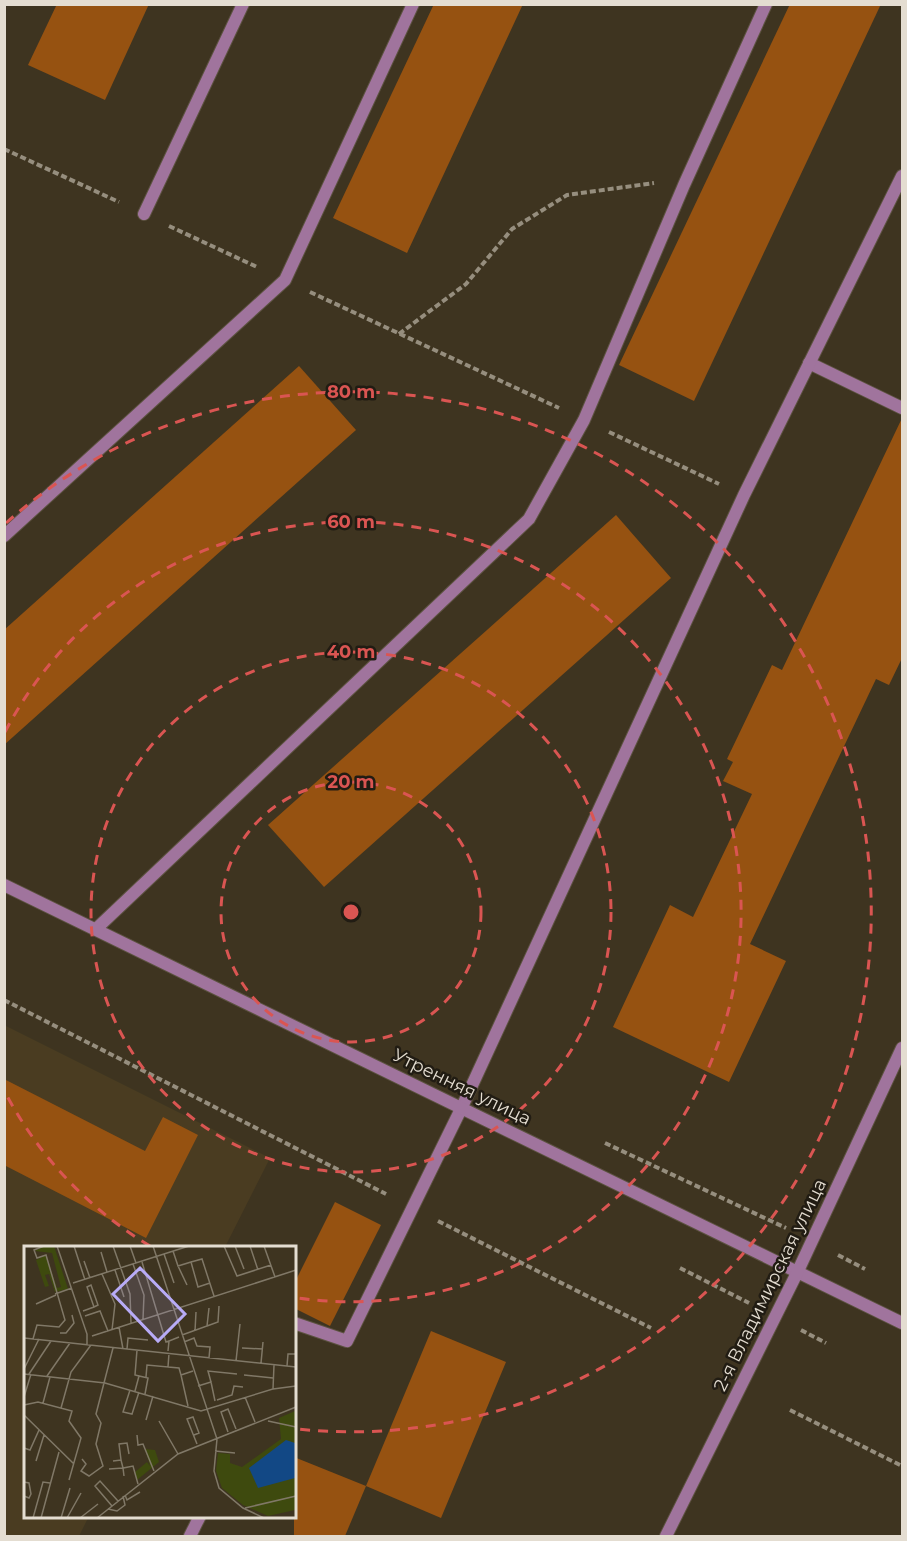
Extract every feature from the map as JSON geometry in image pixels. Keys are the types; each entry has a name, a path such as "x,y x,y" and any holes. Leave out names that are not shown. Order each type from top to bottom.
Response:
{"street":[{"path":"144,214 243,4"},
{"path":"4,536 285,280 413,4"},
{"path":"96,929 529,519 584,420 684,185 766,4"},
{"path":"296,1324 347,1341 462,1107 744,495 903,176"},
{"path":"809,363 903,408"},
{"name":"Утренняя улица","path":"4,885 462,1107 797,1274 903,1323"},
{"name":"2-я Владимирская улица","path":"666,1536 797,1274 903,1048"},
{"path":"190,1536 199,1517"}],"path":[{"path":"4,149 744,495"},
{"path":"399,334 466,284 512,229 567,195 661,182 684,185"},
{"path":"4,1000 651,1328"},
{"path":"716,1193 812,1242"},
{"path":"680,1268 775,1317"},
{"path":"790,1410 903,1466"}],"shaded area":[{"path":"4,1025 270,1158 226,1246 24,1246 24,1517 88,1517 79,1536 5,1536"}],"building":[{"path":"57,4 149,4 105,100 28,65"},
{"path":"434,4 523,4 407,253 333,218"},
{"path":"790,4 881,4 694,401 619,365"},
{"path":"299,366 356,430 4,745 4,630"},
{"path":"903,416 903,656 889,685 876,679 750,944 786,961 729,1082 613,1027 670,905 693,917 752,794 723,781 733,762 727,759 772,665 782,670"},
{"path":"616,515 671,578 324,887 268,825"},
{"path":"4,1079 145,1151 163,1117 198,1135 146,1238 4,1165"},
{"path":"335,1202 381,1225 330,1326 296,1309 296,1280"},
{"path":"431,1331 506,1362 441,1518 366,1486"},
{"path":"296,1458 366,1486 345,1536 294,1536"}]}
